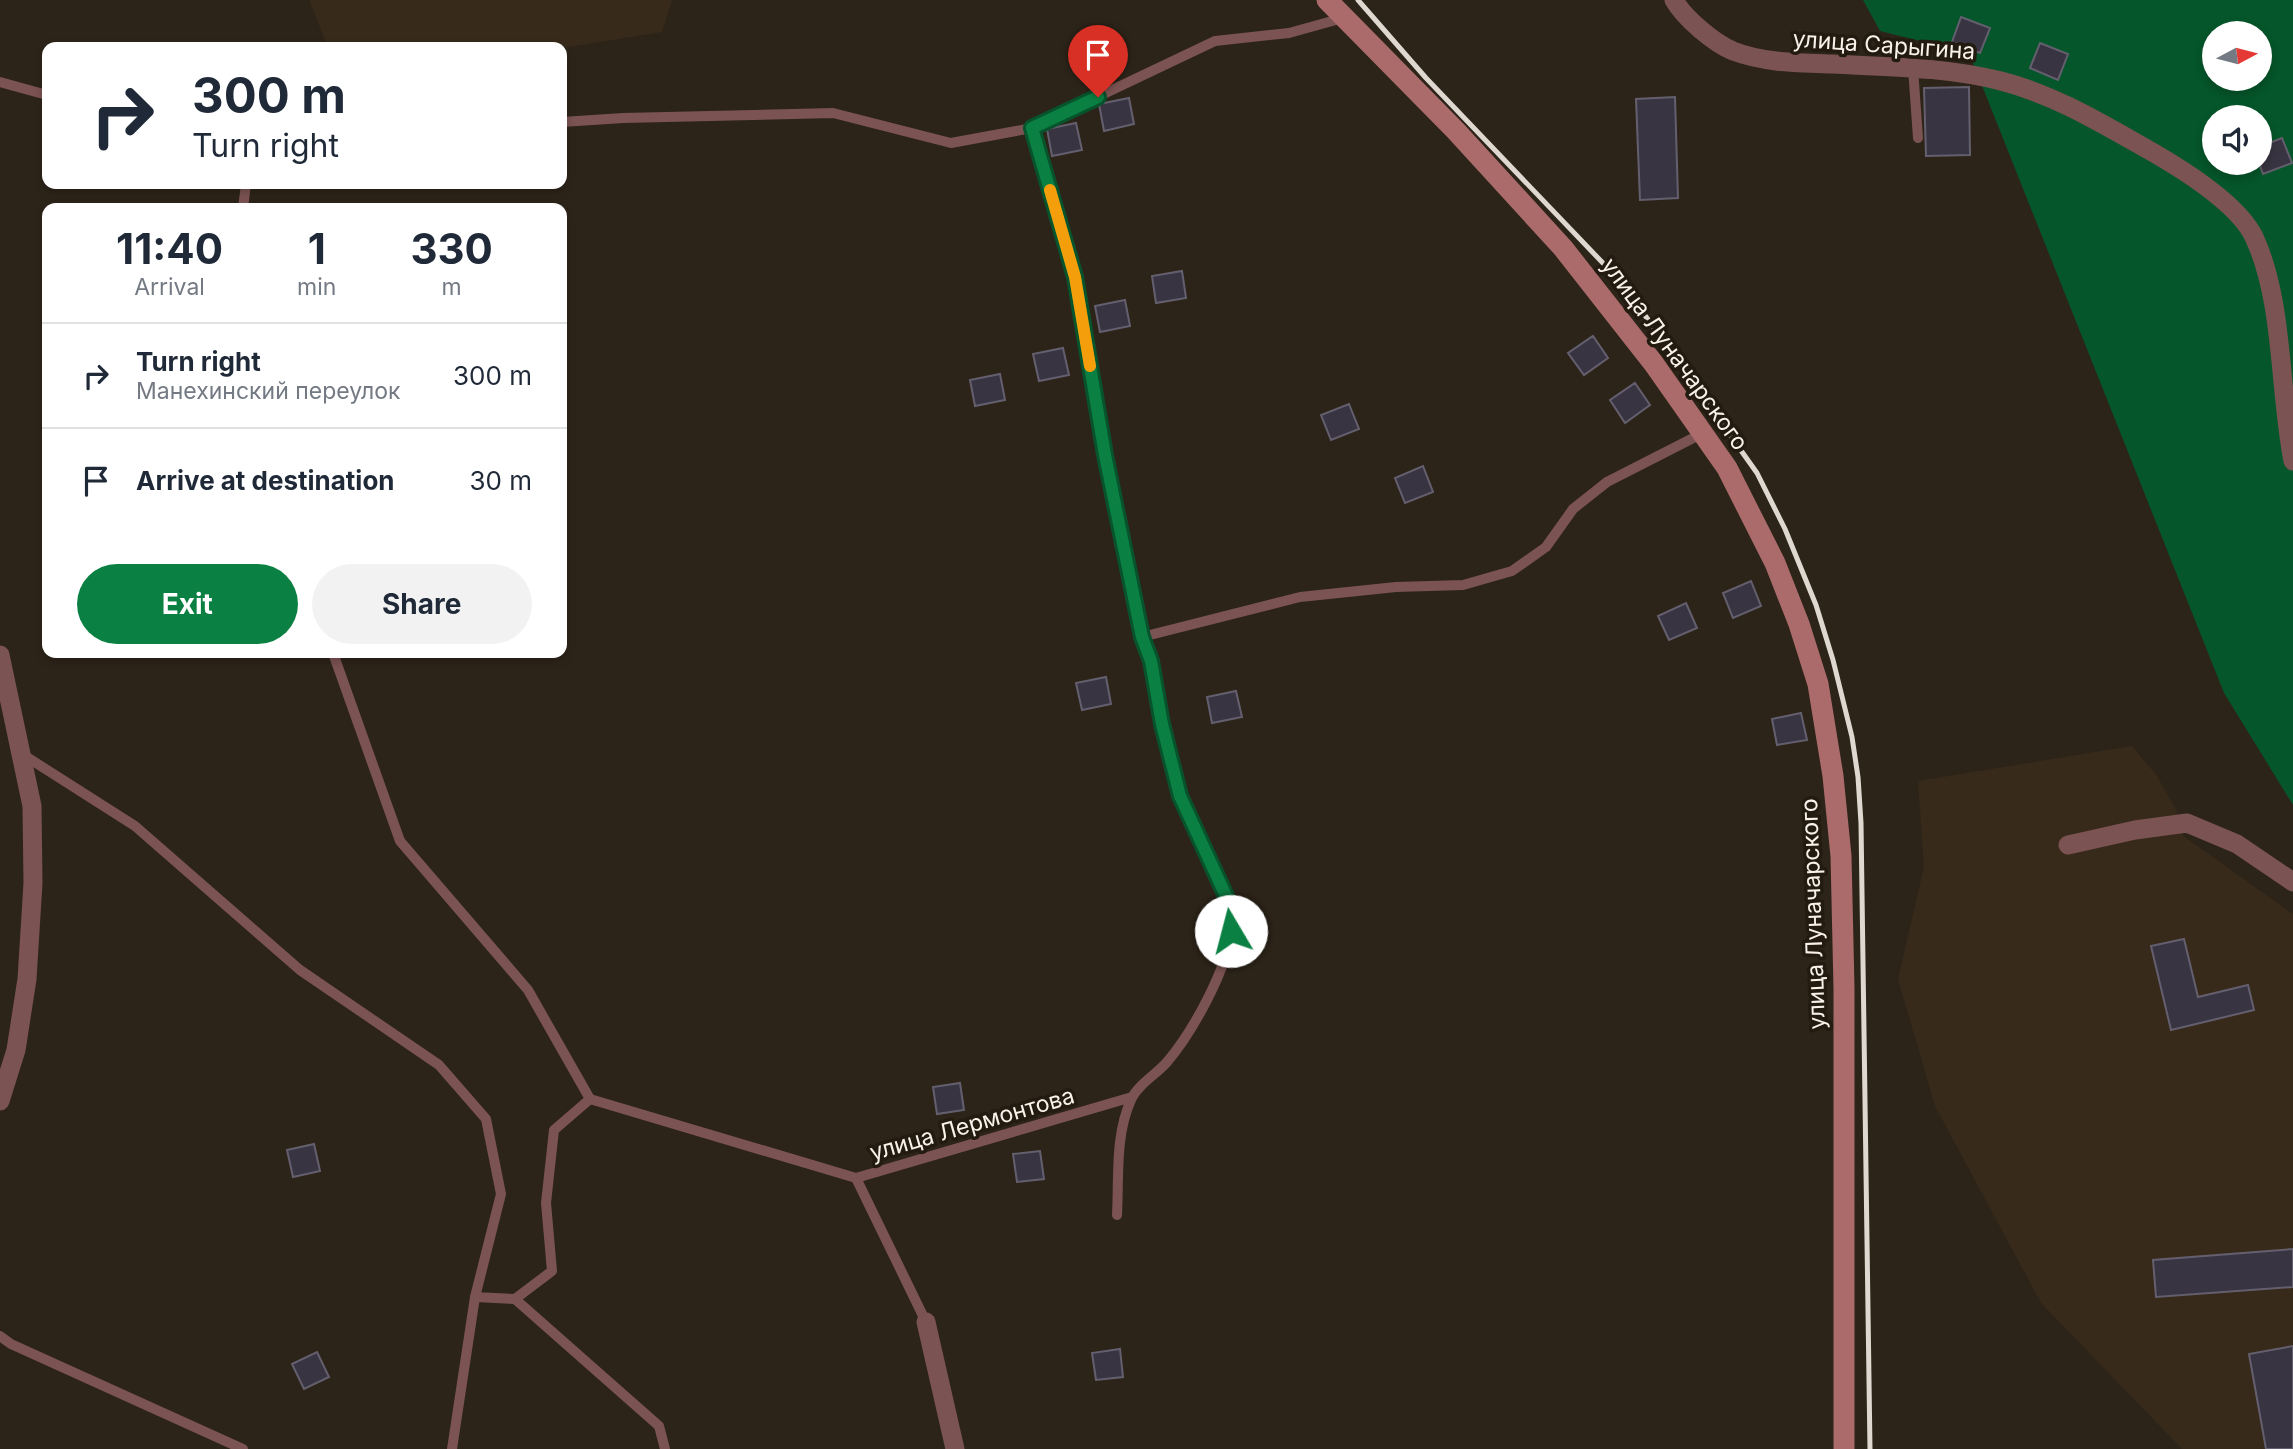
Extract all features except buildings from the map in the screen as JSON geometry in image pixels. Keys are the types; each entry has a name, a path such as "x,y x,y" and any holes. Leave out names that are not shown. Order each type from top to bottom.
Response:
{"main road":[{"name":"улица Луначарского","path":"1327,0 1456,131 1563,248 1654,363 1727,468 1775,563 1800,624 1818,684 1833,776 1841,856 1844,988 1844,1449"}],"street":[{"name":"улица Сарыгина","path":"1674,0 1679,10 1692,23 1732,51 1778,62 1913,68 2002,81 2067,105 2180,168 2225,201 2253,235 2272,290 2293,461"},
{"path":"0,655 32,806 33,883 27,979 16,1051 0,1101"},
{"path":"2068,845 2135,830 2187,823 2237,844 2293,882"},
{"path":"926,1322 955,1449"}],"lane":[{"path":"567,122 833,113 951,143 1032,128 1215,41 1289,33 1344,18"},
{"path":"1913,68 1918,138"},
{"path":"0,82 42,94"},
{"path":"1032,128 1075,277 1105,455 1142,637 1151,661 1162,724 1180,796 1226,896 1231,931 1219,973 1193,1028 1167,1062 1132,1097 1121,1129 1117,1215"},
{"path":"1142,637 1300,597 1396,587 1463,585 1512,571 1546,547 1573,509 1607,482 1703,433"},
{"path":"335,658 400,841 528,990 590,1099 856,1178"},
{"path":"22,754 135,826 300,970 439,1065 486,1119 501,1194 475,1297 452,1449"},
{"name":"улица Лермонтова","path":"926,1322 856,1178 1132,1097"},
{"path":"515,1299 552,1271 545,1203 554,1130 590,1099"},
{"path":"475,1297 515,1299 659,1426 665,1449"},
{"path":"0,1336 23,1350 243,1449"}],"shaded area":[{"path":"309,0 672,0 662,32 567,47 567,42 326,42"},
{"path":"2132,746 2157,776 2176,810 2182,835 2293,914 2293,1449 2182,1449 2041,1303 1935,1106 1898,979 1924,867 1918,781"}],"green space":[{"path":"1863,0 2293,0 2293,805 2224,693 1969,53 1880,31"}],"railway":[{"path":"1358,0 1426,78 1622,283 1757,473 1785,529 1816,605 1852,737 1861,823 1870,1449"}],"slow traffic":[{"path":"1050,190 1075,277 1090,366"}],"route":[{"path":"1098,97 1032,128 1075,277 1105,455 1142,637 1151,661 1162,724 1180,796 1226,896 1231,931"}]}
